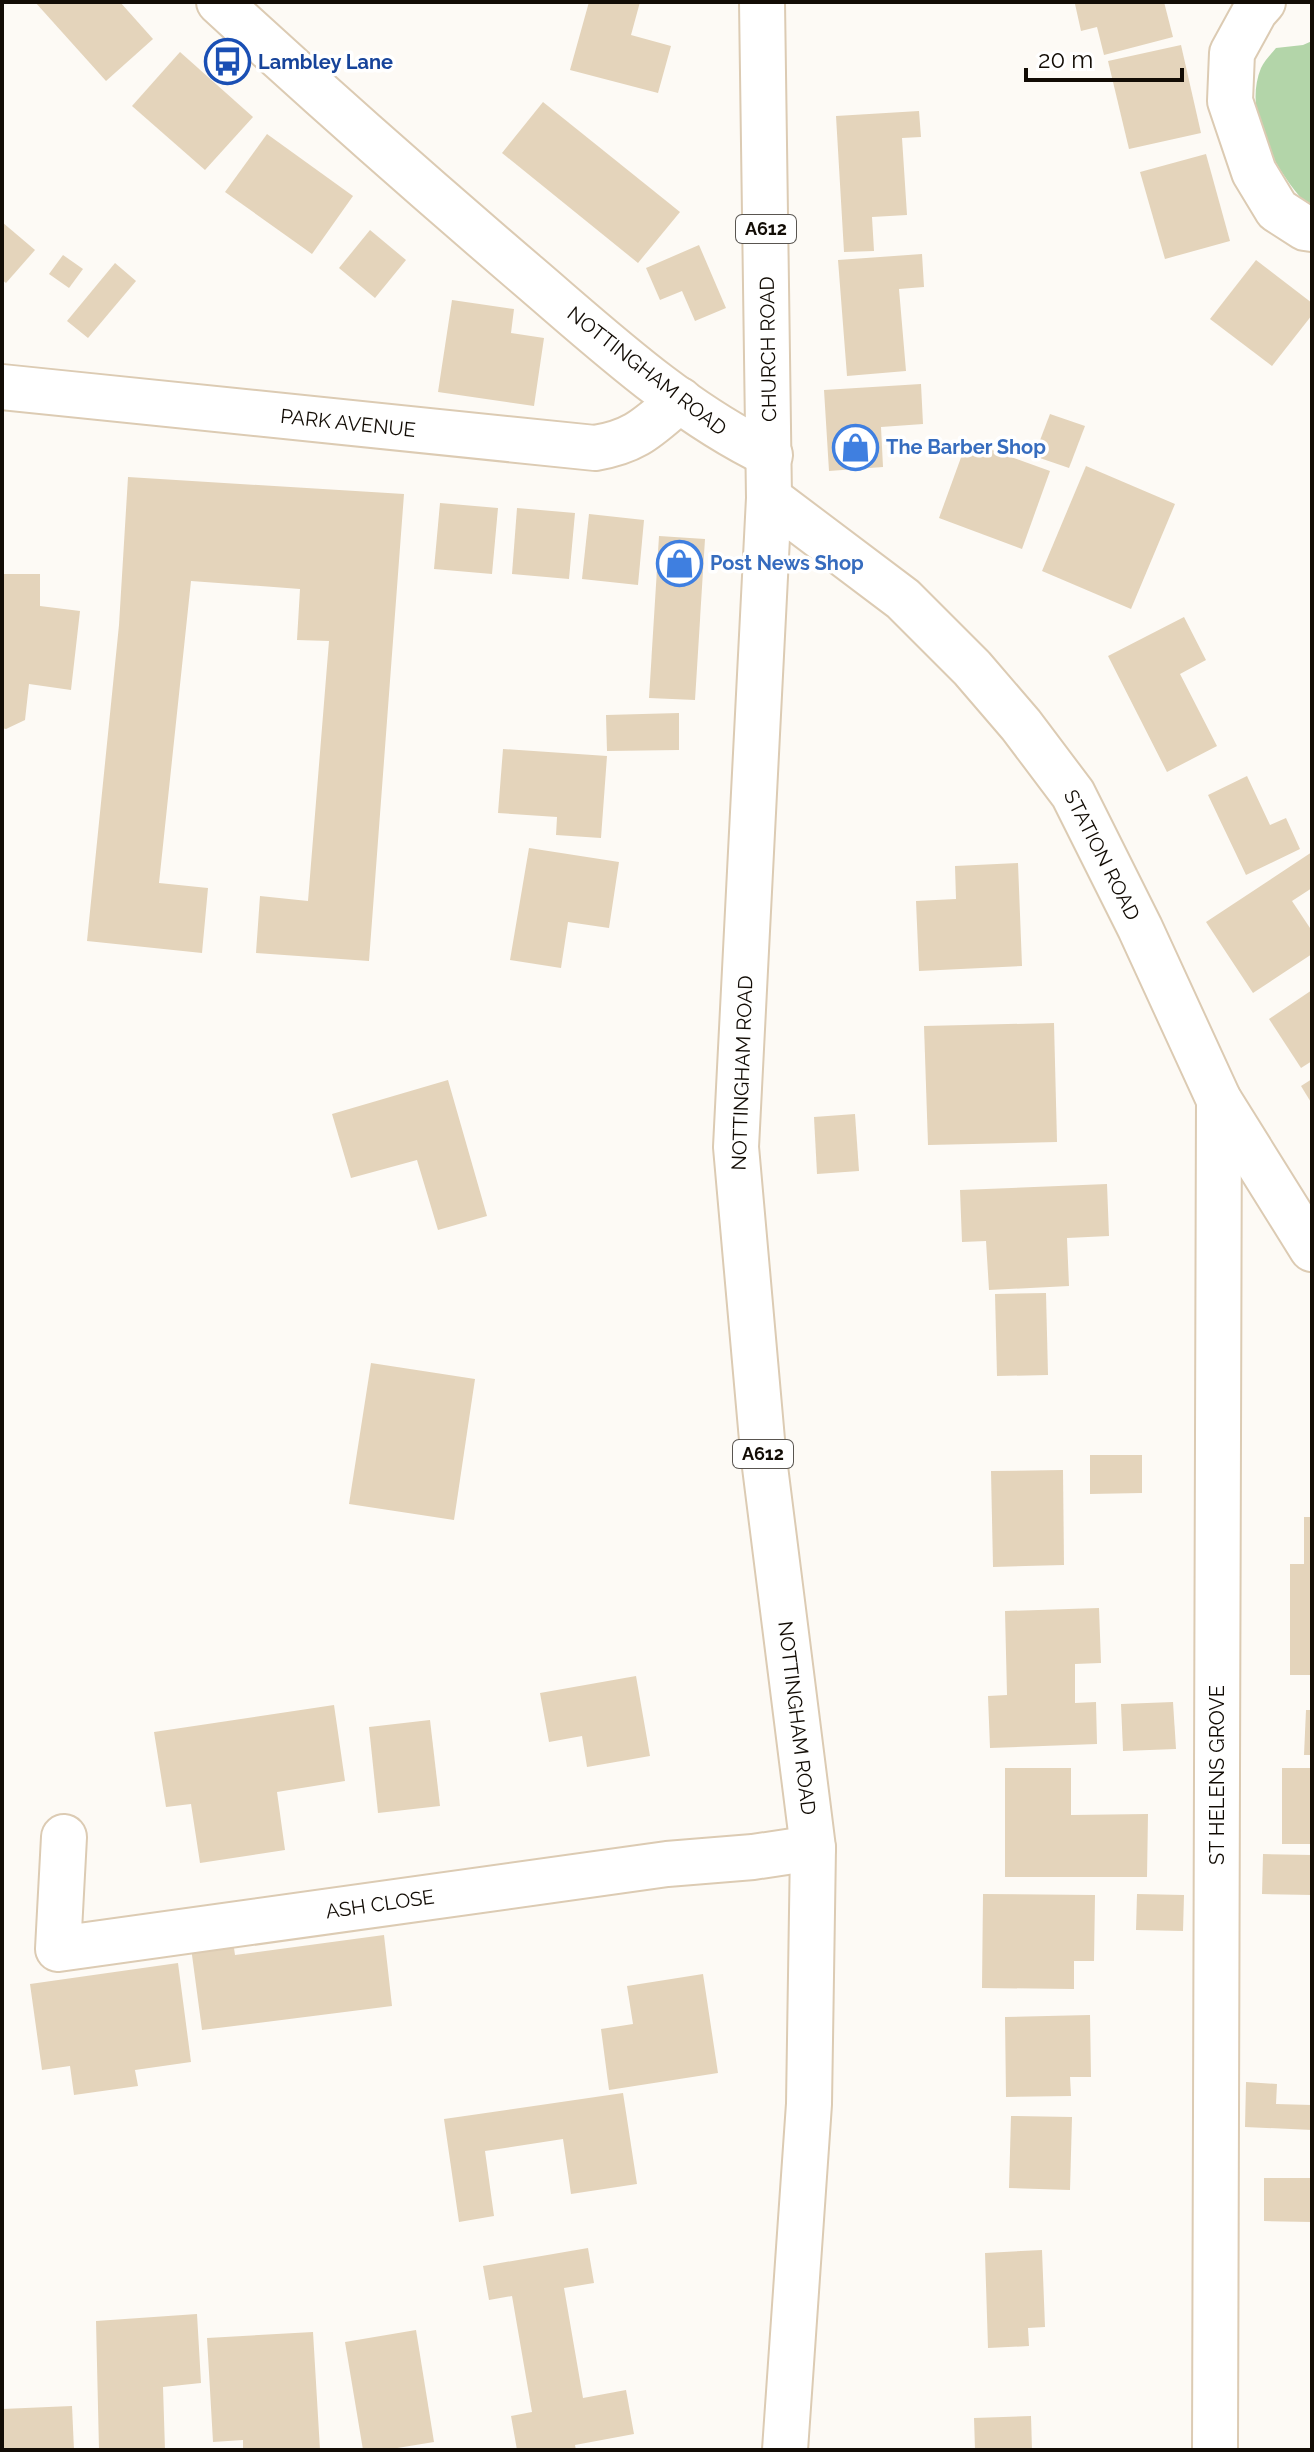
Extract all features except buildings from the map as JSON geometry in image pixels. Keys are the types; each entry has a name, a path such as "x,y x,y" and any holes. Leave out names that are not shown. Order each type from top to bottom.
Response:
{"street":[{"name":"NOTTINGHAM ROAD","path":"219,2 366,137 601,339 732,437 770,455 736,1147 763,1451 813,1848 809,2104 785,2450"},
{"name":"CHURCH ROAD","path":"762,2 770,455"},
{"path":"1263,2 1232,53 1230,101 1254,172 1277,210 1305,228 1312,229"},
{"name":"PARK AVENUE","path":"2,387 595,448 620,444 641,433 680,400"},
{"name":"STATION ROAD","path":"769,498 903,599 972,668 1021,725 1073,794 1140,928 1219,1100 1312,1249"},
{"name":"ST HELENS GROVE","path":"1215,2450 1219,1100"},
{"name":"ASH CLOSE","path":"64,1837 58,1949 667,1864 753,1857 813,1848"}],"green space":[{"path":"1312,41 1312,210 1288,181 1267,145 1256,106 1256,87 1261,68 1276,48"}],"place":[{"name":"Lambley Lane","path":"227,62"},
{"name":"The Barber Shop","path":"855,447"},
{"name":"Post News Shop","path":"679,563"}]}
